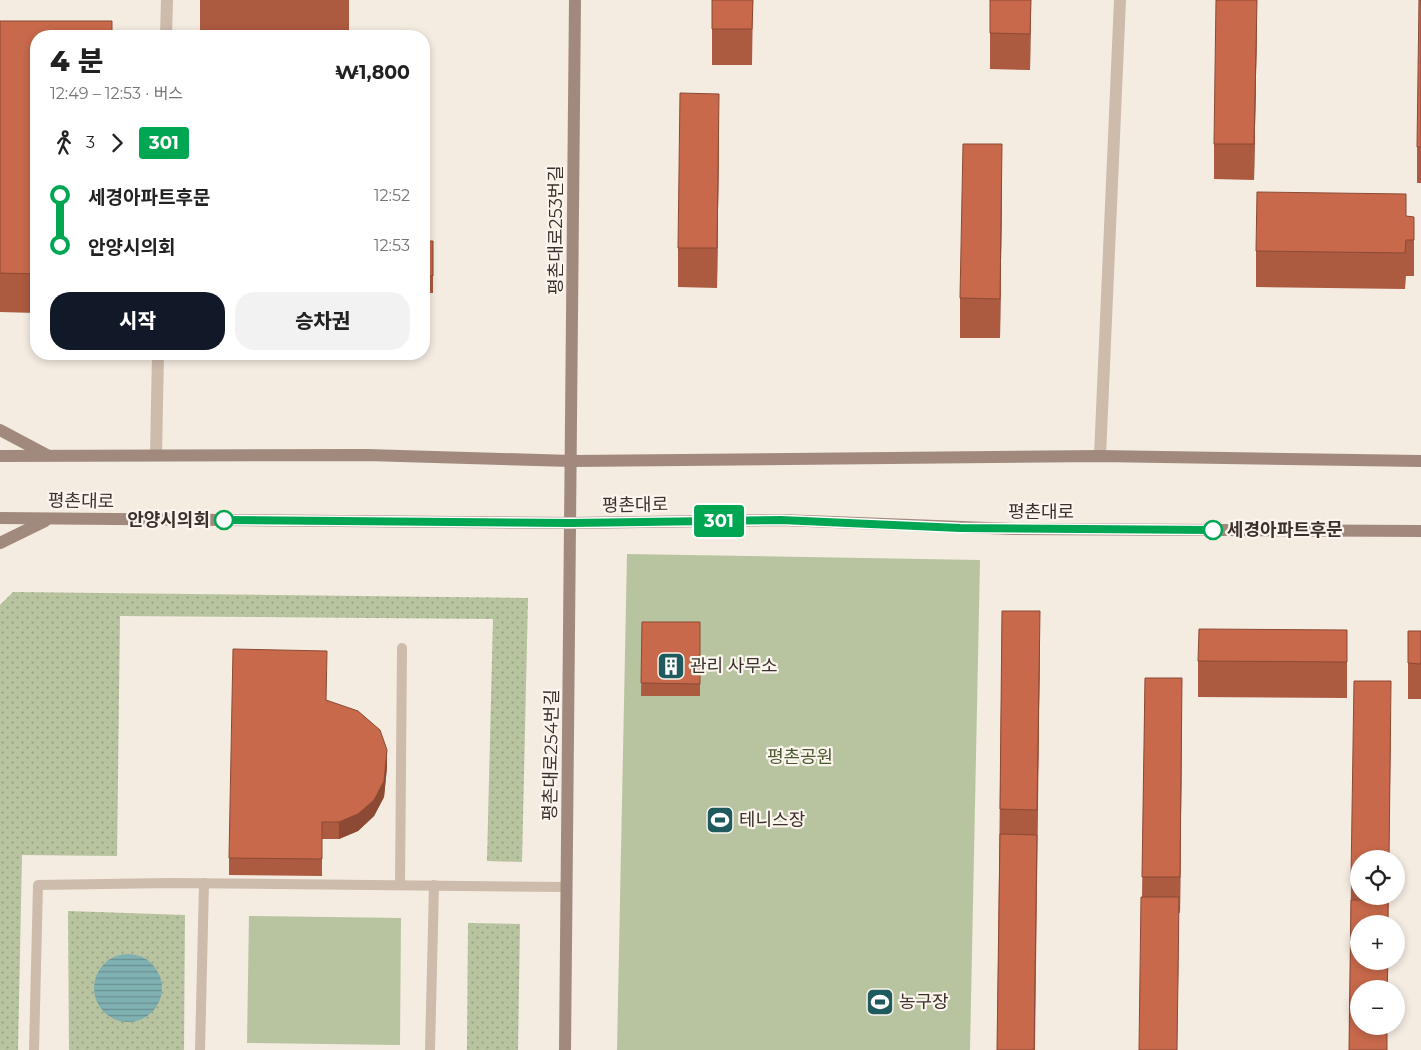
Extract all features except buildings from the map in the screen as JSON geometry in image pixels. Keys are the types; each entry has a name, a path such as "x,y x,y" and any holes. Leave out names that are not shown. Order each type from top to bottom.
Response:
{"street":[{"path":"166,30 167,0"},
{"name":"평촌대로253번길","path":"572,461 575,0"},
{"path":"1100,456 1120,0"},
{"path":"156,455 158,360"},
{"path":"0,430 49,456"},
{"path":"0,456 367,455 572,461 1100,456 1421,461"},
{"name":"평촌대로254번길","path":"566,1050 572,461"},
{"name":"평촌대로","path":"0,518 571,523 781,520 1005,529 1421,531"},
{"path":"0,543 51,518"}],"lane":[{"path":"400,885 402,648"},
{"path":"34,1050 38,885 204,883 567,887"},
{"path":"200,1050 204,883"},
{"path":"430,1050 434,885"}],"green space":[{"name":"평촌공원","path":"627,554 980,560 970,1050 617,1050"},
{"path":"13,592 528,598 522,862 487,861 493,619 120,616 117,856 22,855 18,1050 0,1050 0,605"},
{"path":"68,911 185,915 184,1050 69,1050"},
{"path":"249,916 401,918 400,1045 247,1043"},
{"path":"468,923 520,924 518,1050 467,1050"}],"water":[{"path":"128,954 141,957 152,964 159,975 162,988 159,1001 152,1012 141,1019 128,1022 115,1019 104,1012 97,1001 94,988 97,975 104,964 115,957"}],"bus line":[{"name":"301","path":"224,520 571,523 781,520 960,528 1213,530"}],"place":[{"name":"안양시의회","path":"224,520"},
{"name":"세경아파트후문","path":"1213,530"},
{"name":"관리 사무소","path":"671,666"},
{"name":"테니스장","path":"720,820"},
{"name":"농구장","path":"880,1002"}]}
